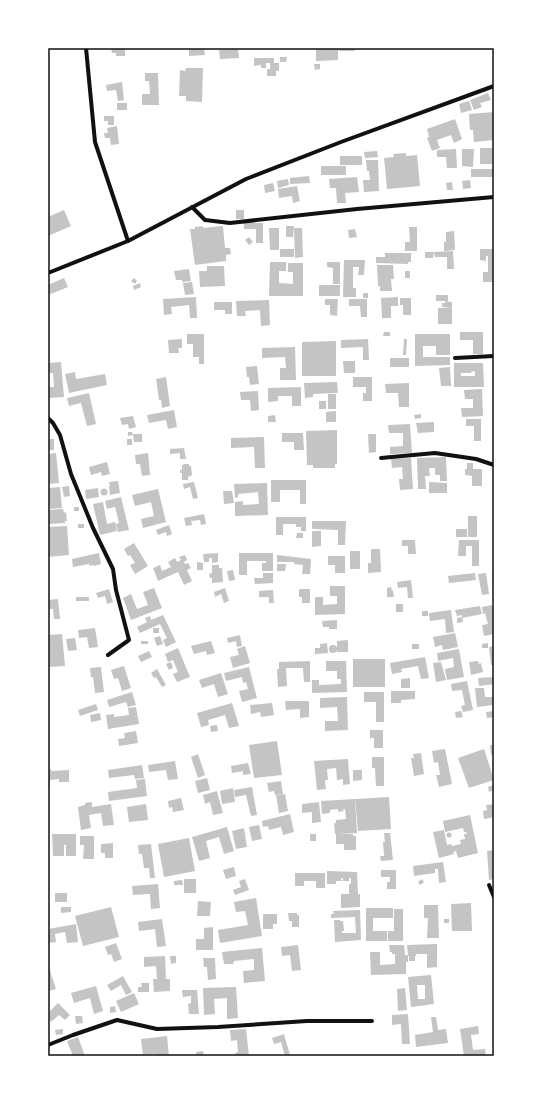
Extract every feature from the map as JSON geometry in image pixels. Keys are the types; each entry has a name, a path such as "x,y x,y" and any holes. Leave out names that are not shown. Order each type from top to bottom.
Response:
{"street":[{"path":"86,48 95,142 128,241"},
{"path":"48,273 128,241 246,179 494,86"},
{"path":"192,207 205,220 230,224 357,209 494,197"},
{"path":"455,358 494,356"},
{"path":"48,418 53,423 60,435 71,474 93,528 113,568 116,590 129,640 108,655"},
{"path":"381,458 435,453 476,459 494,466"},
{"path":"489,885 494,897"},
{"path":"48,1045 73,1034 117,1020 157,1029 218,1027 307,1021 372,1021"}],"building":[{"path":"111,48 125,48 125,56 116,56 116,53 112,53"},
{"path":"189,48 204,48 205,55 189,56"},
{"path":"316,48 338,48 338,60 316,61"},
{"path":"338,48 355,48 355,51 339,51"},
{"path":"238,49 239,58 220,59 219,50"},
{"path":"280,57 287,57 286,62 280,62"},
{"path":"254,58 274,58 274,63 279,63 279,71 276,71 276,76 267,76 267,69 270,69 270,63 266,63 266,68 261,68 261,65 254,66"},
{"path":"314,64 320,64 320,69 315,70"},
{"path":"186,68 203,68 202,102 186,101 186,96 179,96 180,70 185,71"},
{"path":"145,73 158,73 159,105 142,105 142,94 150,94 149,81 145,81"},
{"path":"122,82 124,100 118,101 116,90 107,91 106,85"},
{"path":"488,93 491,100 480,103 482,107 474,110 470,100"},
{"path":"469,101 472,110 461,113 459,104"},
{"path":"117,103 127,103 127,110 117,110"},
{"path":"494,112 494,140 474,142 473,130 470,130 469,114"},
{"path":"104,116 114,116 114,125 108,125 108,121 104,121"},
{"path":"455,119 462,139 454,143 451,135 437,140 440,148 432,151 427,138 429,137 427,129"},
{"path":"117,126 119,144 111,145 110,138 105,138 104,133 108,133 107,128"},
{"path":"480,148 492,148 492,164 480,164"},
{"path":"456,149 457,168 447,168 446,157 437,157 437,150"},
{"path":"462,149 474,149 473,167 462,166"},
{"path":"377,151 378,157 365,158 364,152"},
{"path":"406,153 406,156 417,155 420,186 387,189 384,158 394,157 393,154"},
{"path":"340,156 362,156 362,165 340,165"},
{"path":"366,160 378,160 379,191 364,192 363,180 370,180"},
{"path":"321,166 346,166 346,175 321,175"},
{"path":"471,169 493,169 493,177 471,177"},
{"path":"309,176 310,183 290,184 290,178"},
{"path":"357,177 359,192 345,193 346,203 337,203 336,188 330,188 329,179"},
{"path":"288,179 289,185 278,188 277,181"},
{"path":"470,180 471,188 463,189 462,181"},
{"path":"452,182 453,190 447,190 446,183"},
{"path":"273,183 275,191 265,193 264,185"},
{"path":"297,186 300,201 293,203 292,196 279,198 278,189"},
{"path":"64,210 71,226 48,236 48,217"},
{"path":"236,210 244,210 244,219 236,219"},
{"path":"244,223 263,223 263,243 256,243 256,229 244,229"},
{"path":"203,226 203,228 223,226 225,248 230,248 231,254 226,255 226,261 195,265 190,229"},
{"path":"286,226 294,226 293,237 286,237"},
{"path":"409,227 417,227 417,251 405,251 405,242 410,242"},
{"path":"269,228 279,228 279,250 270,250"},
{"path":"294,228 302,228 303,257 295,258"},
{"path":"355,229 357,237 349,238 348,230"},
{"path":"454,231 455,250 444,251 446,232"},
{"path":"249,237 253,242 249,245 245,240"},
{"path":"280,249 294,249 294,257 280,257"},
{"path":"480,249 494,249 494,282 483,282 483,272 488,272 488,256 486,256 486,261 480,260"},
{"path":"453,251 454,269 447,269 447,257 435,257 434,252"},
{"path":"425,252 434,252 433,258 425,258"},
{"path":"385,253 411,253 411,262 408,262 408,264 376,263 376,257 385,257"},
{"path":"344,260 365,260 364,275 358,275 359,267 353,267 353,288 356,288 356,297 343,297"},
{"path":"270,262 286,262 286,271 279,271 279,283 293,284 293,272 288,272 288,263 303,263 303,296 269,296"},
{"path":"327,262 340,262 340,284 333,284 333,268 327,267"},
{"path":"377,265 393,265 394,279 391,279 392,291 380,291 380,286 378,286"},
{"path":"207,266 224,266 225,286 200,287 199,271 207,271"},
{"path":"189,269 191,281 182,282 182,280 176,280 174,271"},
{"path":"405,271 410,271 410,278 405,278"},
{"path":"64,278 68,287 48,295 48,285"},
{"path":"134,278 137,281 135,284 131,281"},
{"path":"192,282 194,294 185,295 183,283"},
{"path":"140,283 141,287 134,290 133,286"},
{"path":"319,285 340,285 340,296 319,296"},
{"path":"363,293 368,293 368,298 363,298"},
{"path":"436,295 448,295 448,301 436,301"},
{"path":"196,297 197,318 190,318 189,305 171,307 172,314 164,315 163,299"},
{"path":"398,297 398,306 391,306 391,318 382,318 381,298"},
{"path":"400,298 411,298 411,315 403,315 403,305 400,305"},
{"path":"325,299 338,299 337,316 330,315 330,305 325,305"},
{"path":"349,299 367,299 367,317 361,317 360,306 349,306"},
{"path":"269,300 270,325 261,326 260,310 245,311 246,316 237,316 236,301"},
{"path":"445,301 452,302 452,308 442,307 442,303 445,303"},
{"path":"214,302 232,302 232,314 225,314 225,310 214,310"},
{"path":"438,308 452,308 452,324 438,324"},
{"path":"384,332 390,332 390,336 383,336"},
{"path":"460,332 483,332 483,354 473,354 473,340 460,340"},
{"path":"187,334 204,334 204,364 199,364 199,357 193,357 193,344 187,344"},
{"path":"415,334 450,334 450,355 436,355 436,346 423,346 423,357 450,357 450,365 415,366"},
{"path":"182,339 182,348 178,348 179,353 169,353 168,340"},
{"path":"368,339 369,360 363,360 363,347 341,348 341,340"},
{"path":"404,339 407,339 406,355 403,355"},
{"path":"336,341 336,376 302,376 302,342"},
{"path":"295,347 296,380 280,380 280,368 286,368 285,357 262,358 262,348"},
{"path":"390,358 409,358 409,367 390,367"},
{"path":"343,361 355,361 355,373 344,373"},
{"path":"61,362 64,397 48,398 48,387 54,387 53,373 49,373 48,363"},
{"path":"454,363 483,363 484,387 454,387","holes":["475,371 475,376 461,376 461,373 471,373"]},
{"path":"257,366 259,384 250,385 246,367"},
{"path":"450,367 451,386 441,386 439,368"},
{"path":"75,372 76,379 105,374 107,385 69,393 65,374"},
{"path":"166,377 170,406 162,408 161,400 159,400 156,379"},
{"path":"353,377 372,377 372,401 363,401 363,393 366,393 366,387 353,387"},
{"path":"337,382 338,393 313,394 313,397 305,398 304,383"},
{"path":"409,383 409,407 399,407 398,393 386,393 385,384"},
{"path":"301,387 301,406 292,406 292,396 278,396 278,401 268,402 268,388"},
{"path":"482,389 483,416 462,417 461,408 473,408 473,399 465,399 464,390"},
{"path":"258,391 259,410 251,411 250,400 241,400 240,392"},
{"path":"89,393 96,424 87,426 81,403 69,406 67,398"},
{"path":"328,394 336,394 336,409 328,409"},
{"path":"319,401 326,401 326,409 319,409"},
{"path":"174,410 177,427 168,429 166,420 149,423 147,415"},
{"path":"336,411 336,422 326,422 326,412"},
{"path":"421,414 421,418 415,419 414,415"},
{"path":"275,415 276,422 268,422 268,416"},
{"path":"133,416 136,427 129,429 128,424 122,425 120,418"},
{"path":"466,419 481,419 481,441 474,441 474,426 466,426"},
{"path":"434,422 434,432 418,433 416,423"},
{"path":"410,424 412,453 390,454 390,447 403,446 403,433 389,433 388,425"},
{"path":"337,430 337,464 335,464 335,468 313,468 313,465 307,465 306,431"},
{"path":"128,432 132,432 133,435 128,436"},
{"path":"282,433 303,433 304,450 294,450 294,442 282,442"},
{"path":"133,434 142,434 142,442 134,442"},
{"path":"368,434 376,434 376,452 369,453"},
{"path":"264,437 265,468 255,468 254,447 231,448 231,438"},
{"path":"48,439 54,439 54,450 48,450"},
{"path":"127,439 132,439 132,445 127,445"},
{"path":"184,448 186,459 180,459 180,453 170,454 170,449"},
{"path":"56,453 59,483 48,484 48,454"},
{"path":"148,453 150,475 142,476 140,464 136,464 135,455"},
{"path":"446,457 447,481 440,481 440,475 435,475 435,468 429,468 430,476 425,476 426,489 418,489 417,458"},
{"path":"411,458 413,489 400,490 399,479 403,479 402,467 392,468 391,459"},
{"path":"107,462 110,474 102,476 101,472 91,475 89,467"},
{"path":"467,463 473,463 473,469 482,469 482,486 472,486 472,476 465,475"},
{"path":"189,464 189,466 191,466 192,475 188,477 188,480 182,480 182,473 180,473 180,470 182,470 182,465"},
{"path":"271,480 306,480 306,504 300,504 300,490 280,490 280,502 271,502"},
{"path":"118,481 120,493 110,495 109,482"},
{"path":"194,482 198,498 193,499 190,487 184,489 183,484"},
{"path":"429,482 447,483 447,493 429,493"},
{"path":"267,483 268,515 235,516 235,502 243,501 243,505 259,504 258,492 238,494 238,497 235,498 234,484"},
{"path":"69,486 70,496 64,497 62,487"},
{"path":"60,487 62,508 50,509 48,488"},
{"path":"98,488 99,497 86,499 85,490"},
{"path":"104,488 107,489 107,495 104,496 101,495 100,492 101,489"},
{"path":"158,489 166,522 143,528 141,519 154,516 151,502 135,506 132,495"},
{"path":"223,491 232,491 234,503 224,504"},
{"path":"121,497 129,530 118,532 116,524 119,523 115,507 107,509 105,501"},
{"path":"103,502 107,524 115,522 117,531 100,535 93,504"},
{"path":"74,507 79,507 79,511 74,511"},
{"path":"63,509 64,513 66,512 67,521 65,521 65,523 48,524 48,510"},
{"path":"204,514 206,524 201,525 200,520 191,521 192,525 186,526 184,518"},
{"path":"468,516 477,516 477,537 468,537"},
{"path":"276,517 306,517 306,531 301,531 301,527 296,527 296,524 283,524 283,535 276,535"},
{"path":"312,521 346,521 345,545 338,545 338,530 312,529"},
{"path":"78,524 84,524 84,528 78,528"},
{"path":"169,525 172,534 167,536 166,532 158,535 156,530"},
{"path":"67,526 69,555 48,557 48,527"},
{"path":"456,529 467,529 467,537 456,537"},
{"path":"312,531 321,531 321,546 312,547"},
{"path":"297,533 303,533 303,538 296,538"},
{"path":"402,540 415,540 416,554 408,554 408,546 402,546"},
{"path":"459,540 479,540 479,566 472,566 472,546 466,546 466,556 458,556"},
{"path":"134,543 148,566 135,574 130,565 135,563 124,549"},
{"path":"371,549 380,549 381,572 368,573 368,563 371,563"},
{"path":"350,551 360,551 360,569 350,569"},
{"path":"99,553 101,564 90,566 89,564 73,567 72,559"},
{"path":"218,553 218,562 212,563 212,558 209,558 209,562 204,562 203,554"},
{"path":"239,553 273,553 273,571 262,571 262,563 266,563 266,561 247,561 247,575 239,575"},
{"path":"185,555 187,560 184,562 185,564 188,563 191,568 187,570 192,581 184,585 178,572 158,581 153,568 160,565 162,571 171,567 168,562 175,558 177,562 181,560 179,557"},
{"path":"277,555 311,559 310,574 302,574 303,565 294,564 294,562 277,562"},
{"path":"328,556 345,556 345,573 335,573 335,565 328,565"},
{"path":"197,562 203,563 203,570 197,570"},
{"path":"277,564 286,564 285,571 277,571"},
{"path":"212,565 219,565 219,568 222,568 223,582 212,583 212,578 210,578 209,574 212,573"},
{"path":"233,570 235,580 229,581 227,571"},
{"path":"492,572 494,572 494,585 493,585"},
{"path":"263,573 273,573 273,583 255,584 254,578 263,578"},
{"path":"475,573 476,580 449,583 448,576"},
{"path":"486,573 489,594 482,595 478,574"},
{"path":"411,580 413,598 408,598 407,587 398,588 397,582"},
{"path":"330,586 345,586 345,614 315,615 315,597 323,597 323,605 337,604 337,596 330,596"},
{"path":"391,587 394,597 387,597 387,588"},
{"path":"154,588 162,608 131,620 123,598 131,594 137,609 148,605 143,592"},
{"path":"225,588 229,601 224,603 221,594 215,597 214,592"},
{"path":"109,589 113,602 107,604 105,596 98,598 96,593"},
{"path":"299,589 310,589 310,603 302,603 302,597 299,597"},
{"path":"273,590 274,603 269,603 269,597 259,597 259,591"},
{"path":"76,597 89,597 89,601 76,601"},
{"path":"58,599 60,619 54,619 53,609 48,609 48,600"},
{"path":"396,604 403,604 403,612 396,612"},
{"path":"492,605 494,634 484,636 482,625 488,624 485,613 483,614 482,607"},
{"path":"480,606 482,614 462,618 462,615 457,616 455,610"},
{"path":"451,610 454,632 446,633 445,619 430,621 429,613"},
{"path":"422,611 428,611 428,616 422,616"},
{"path":"163,615 176,642 166,647 163,640 167,638 160,624 140,633 137,627 147,622 145,618 150,616 151,620"},
{"path":"462,617 463,622 457,623 457,618"},
{"path":"337,620 337,629 323,627 322,621"},
{"path":"95,628 98,647 89,648 87,637 79,638 78,630"},
{"path":"153,628 159,628 159,633 153,633"},
{"path":"455,633 458,647 443,650 442,645 435,647 433,637"},
{"path":"62,634 65,666 48,667 48,635"},
{"path":"240,635 242,646 237,647 236,641 228,643 227,638"},
{"path":"160,636 163,644 157,646 154,638"},
{"path":"75,638 77,650 68,651 66,639"},
{"path":"348,640 348,652 337,652 337,641"},
{"path":"141,641 148,641 148,644 141,644"},
{"path":"211,641 215,653 207,655 206,651 194,654 191,646"},
{"path":"327,643 328,653 315,654 315,648 320,648 320,644"},
{"path":"488,643 488,648 482,648 482,644"},
{"path":"412,644 419,644 419,649 412,649"},
{"path":"333,645 336,646 336,652 333,653 330,652 329,649 330,646"},
{"path":"245,646 250,663 233,668 230,657 239,655 237,649"},
{"path":"494,646 494,665 491,665 489,647"},
{"path":"178,648 190,677 177,682 173,674 178,672 173,660 168,662 165,654"},
{"path":"459,649 464,677 447,680 445,669 454,667 453,658 438,661 437,653"},
{"path":"149,651 152,657 141,662 138,656"},
{"path":"425,657 429,678 421,679 418,666 401,669 402,672 392,674 390,663"},
{"path":"353,659 385,659 385,687 353,687"},
{"path":"310,661 310,682 304,682 303,668 286,668 287,686 278,687 277,669 279,669 279,662"},
{"path":"326,661 346,661 347,692 312,693 312,680 319,680 319,685 341,684 341,679 337,679 337,671 326,671"},
{"path":"478,661 479,664 481,663 483,672 471,675 469,662"},
{"path":"171,662 173,668 169,670 166,664"},
{"path":"441,662 446,680 436,682 433,663"},
{"path":"124,666 131,688 122,691 118,678 114,679 111,670"},
{"path":"101,667 104,692 95,693 90,668"},
{"path":"249,667 257,698 242,702 239,691 248,689 246,682 243,683 242,677 226,681 224,673"},
{"path":"157,669 166,685 162,687 156,677 154,678 151,673"},
{"path":"221,673 228,694 218,697 214,684 202,688 199,680"},
{"path":"494,677 494,684 479,686 478,678"},
{"path":"410,678 410,688 401,688 401,679"},
{"path":"467,681 473,710 463,712 461,706 465,705 462,690 452,691 451,684"},
{"path":"475,688 484,688 485,697 494,697 494,705 477,707"},
{"path":"391,691 415,691 415,699 401,700 401,703 391,703"},
{"path":"132,692 136,705 128,707 126,702 109,707 107,700"},
{"path":"364,692 384,692 384,722 376,722 376,702 364,702"},
{"path":"347,697 348,730 325,731 325,721 338,721 337,707 320,708 320,698"},
{"path":"285,701 309,701 309,717 300,718 300,709 286,710"},
{"path":"232,703 239,726 229,728 225,715 208,720 209,725 201,727 197,713"},
{"path":"272,703 274,715 261,717 260,712 251,714 250,705"},
{"path":"96,704 98,710 80,716 78,710"},
{"path":"136,707 139,724 108,729 106,715 114,714 114,717 129,715 128,708"},
{"path":"461,711 463,717 456,718 455,712"},
{"path":"494,711 494,717 487,718 486,712"},
{"path":"100,713 101,720 91,722 90,715"},
{"path":"217,725 218,731 211,732 210,726"},
{"path":"370,730 383,730 383,748 374,748 374,738 370,738"},
{"path":"136,731 138,743 119,746 118,739 125,738 124,733"},
{"path":"277,741 282,775 254,778 249,745"},
{"path":"490,745 494,745 494,754 491,755"},
{"path":"445,749 452,784 439,787 436,775 440,775 438,762 434,763 432,751"},
{"path":"484,749 494,780 469,788 458,758"},
{"path":"421,753 424,774 414,776 411,758 414,758 413,754"},
{"path":"198,754 205,775 198,778 191,757"},
{"path":"372,757 384,757 384,786 376,786 375,768 372,768"},
{"path":"348,759 350,784 343,785 343,779 337,780 336,768 327,769 328,780 325,780 326,789 317,790 314,761"},
{"path":"175,761 178,779 168,780 166,770 149,772 148,765"},
{"path":"248,763 251,774 243,775 243,771 232,773 231,766"},
{"path":"142,765 144,778 135,779 134,775 109,778 108,770"},
{"path":"48,769 51,769 51,771 69,770 69,782 59,782 59,779 50,780 50,788 48,789"},
{"path":"353,770 362,770 362,780 353,781"},
{"path":"207,778 210,790 198,793 195,781"},
{"path":"145,779 147,796 109,801 108,792 137,788 136,780"},
{"path":"281,781 283,794 275,795 274,791 269,792 267,783"},
{"path":"494,785 494,790 489,792 488,787"},
{"path":"252,787 257,815 251,816 246,795 235,797 234,790"},
{"path":"233,788 235,802 222,804 220,791"},
{"path":"217,791 223,813 213,815 210,802 205,804 203,795"},
{"path":"285,794 288,811 279,813 276,795"},
{"path":"389,797 391,829 358,831 355,799"},
{"path":"181,798 184,810 173,812 172,807 169,808 168,801"},
{"path":"355,799 357,833 338,834 353,834 353,836 356,836 356,850 344,850 344,844 336,844 334,823 336,823 336,820 346,819 345,809 343,809 344,811 338,812 338,809 330,810 330,813 322,814 321,801"},
{"path":"92,802 92,807 111,804 114,825 103,826 101,813 89,815 91,828 81,830 78,807 85,805 85,803"},
{"path":"319,802 321,822 312,823 312,812 302,813 302,804"},
{"path":"146,804 148,820 129,822 127,807"},
{"path":"494,804 494,817 484,819 483,811 487,810 486,805"},
{"path":"290,814 294,832 283,835 281,827 269,830 268,826 263,827 262,821"},
{"path":"470,815 478,853 458,858 456,851 453,852 454,854 439,858 433,832 444,830 447,845 451,844 452,846 461,844 460,840 465,839 464,834 467,834 464,832 463,828 445,832 443,821"},
{"path":"259,825 262,839 252,841 249,827"},
{"path":"227,827 234,851 224,854 219,837 206,841 210,858 199,861 192,837"},
{"path":"244,828 247,847 236,849 232,831"},
{"path":"449,832 452,835 449,838 446,835"},
{"path":"384,833 390,833 393,860 381,861 380,856 384,856"},
{"path":"52,834 76,834 76,856 66,856 66,845 64,845 64,856 53,856"},
{"path":"310,834 316,834 316,841 310,841"},
{"path":"80,836 94,836 94,859 83,859 84,845 80,845"},
{"path":"189,838 195,871 164,877 158,844"},
{"path":"113,843 113,858 105,858 105,853 101,853 101,844"},
{"path":"151,844 155,878 150,878 149,868 144,868 142,854 139,854 138,845"},
{"path":"494,850 494,879 489,880 487,851"},
{"path":"443,862 446,882 439,883 438,869 435,869 435,873 414,876 413,866"},
{"path":"234,867 236,876 226,879 223,870"},
{"path":"381,870 396,870 396,889 387,889 387,882 390,882 390,877 381,877"},
{"path":"327,871 357,872 360,907 341,908 341,894 349,894 349,884 351,884 351,878 349,878 349,881 343,881 343,878 341,878 342,881 336,881 336,884 327,884"},
{"path":"295,873 325,873 325,888 316,888 316,881 304,881 304,886 295,886"},
{"path":"184,879 196,879 196,893 184,893"},
{"path":"245,879 249,890 235,895 233,890 241,887 239,881"},
{"path":"422,879 424,882 420,885 418,882"},
{"path":"182,880 183,885 174,885 174,881"},
{"path":"158,884 160,908 151,909 150,894 133,895 132,886"},
{"path":"55,893 67,893 67,902 55,902"},
{"path":"256,898 262,936 220,943 218,930 248,925 245,911 236,912 234,902"},
{"path":"198,901 211,902 210,916 197,916"},
{"path":"471,903 472,931 452,931 451,904"},
{"path":"424,905 438,905 439,938 427,938 428,918 424,918"},
{"path":"61,907 71,907 71,912 61,913"},
{"path":"111,907 119,937 83,946 75,916"},
{"path":"366,908 393,908 393,918 373,918 373,931 387,931 387,941 366,941"},
{"path":"394,909 403,909 403,941 388,941 388,931 394,931"},
{"path":"360,910 361,940 335,942 334,920 343,921 344,931 342,931 342,933 356,933 355,917 331,918 331,914 334,914 333,911"},
{"path":"288,913 297,913 297,915 299,915 299,927 292,927 292,921 289,921"},
{"path":"263,914 277,914 277,924 273,924 273,929 263,929"},
{"path":"162,919 166,946 157,947 155,929 139,931 138,922"},
{"path":"444,919 449,919 449,923 444,923"},
{"path":"76,924 78,942 67,943 65,932 55,934 56,942 48,943 48,929"},
{"path":"213,927 213,950 196,950 196,939 204,939 204,928"},
{"path":"116,943 122,959 114,962 111,954 108,955 105,947"},
{"path":"437,944 437,967 427,968 427,954 416,954 415,961 409,961 408,956 408,962 406,962 406,974 371,975 370,952 380,952 380,965 395,964 395,954 390,952 389,945 404,945 405,955 408,955 407,945"},
{"path":"298,945 301,970 292,971 290,955 282,956 281,947"},
{"path":"262,948 265,981 244,983 243,971 254,970 254,959 234,961 233,964 224,964 222,952"},
{"path":"165,956 166,979 170,979 170,991 154,992 153,979 157,979 156,966 144,967 144,957"},
{"path":"170,956 176,956 176,963 171,964"},
{"path":"203,958 215,958 216,979 208,980 207,967 204,967"},
{"path":"48,964 56,989 49,991 48,986"},
{"path":"431,975 434,1004 411,1007 408,977","holes":["417,985 425,985 425,999 418,999"]},
{"path":"123,976 132,992 126,995 121,985 111,991 107,985"},
{"path":"141,983 149,983 149,992 138,992 138,987 142,987"},
{"path":"96,986 103,1011 94,1014 90,998 74,1003 71,993"},
{"path":"236,987 238,1018 227,1019 227,998 214,999 215,1014 204,1015 203,988"},
{"path":"405,988 407,1010 398,1011 397,989"},
{"path":"182,990 197,990 199,1014 189,1014 188,1004 191,1003 191,996 183,997"},
{"path":"134,993 139,1004 121,1012 116,1001"},
{"path":"58,1003 70,1015 65,1020 59,1015 51,1022 48,1018 48,1013"},
{"path":"115,1006 116,1012 110,1013 110,1007"},
{"path":"408,1014 410,1044 402,1044 401,1024 392,1025 392,1015"},
{"path":"75,1016 82,1016 83,1023 76,1024"},
{"path":"431,1017 436,1017 438,1030 446,1029 448,1043 416,1047 415,1035 433,1032"},
{"path":"478,1026 479,1034 471,1035 473,1050 485,1049 486,1056 464,1056 460,1029"},
{"path":"63,1029 63,1034 56,1035 55,1030"},
{"path":"246,1029 249,1056 236,1056 235,1053 238,1052 237,1040 231,1041 230,1030"},
{"path":"284,1034 290,1055 287,1056 285,1056 281,1042 274,1044 272,1038"},
{"path":"167,1036 169,1056 156,1056 156,1054 143,1055 141,1039"},
{"path":"78,1037 85,1056 73,1056 67,1041"},
{"path":"203,1051 204,1056 197,1056 196,1052"}]}
